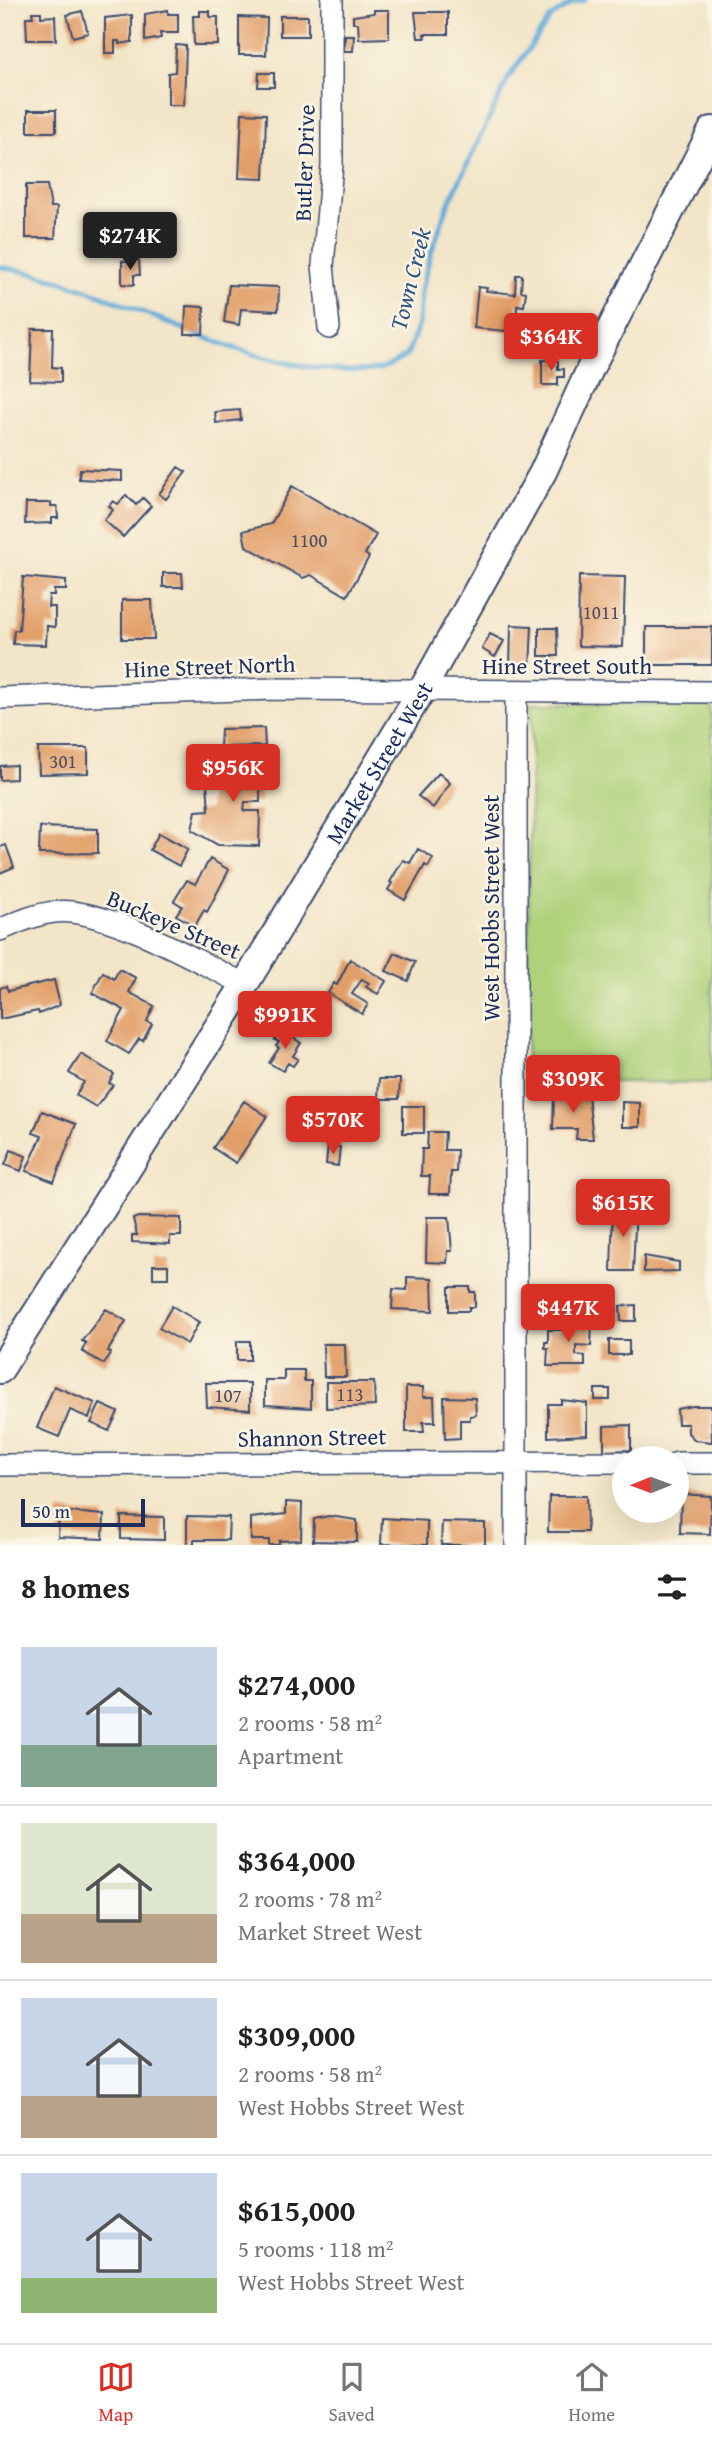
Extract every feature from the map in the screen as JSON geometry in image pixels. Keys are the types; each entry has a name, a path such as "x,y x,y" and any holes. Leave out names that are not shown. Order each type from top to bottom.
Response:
{"main road":[{"name":"Market Street West","path":"0,1370 245,984 422,690 543,472 591,367 712,130"}],"street":[{"name":"Butler Drive","path":"329,328 323,265 332,165 332,0"},
{"name":"Hine Street North","path":"0,698 274,689 422,690"},
{"name":"Hine Street South","path":"422,690 712,692"},
{"name":"West Hobbs Street West","path":"516,692 516,1545"},
{"name":"Buckeye Street","path":"0,929 29,917 70,912 90,916 111,921 245,984"},
{"name":"Shannon Street","path":"0,1465 612,1462"},
{"path":"690,1463 712,1463"}],"green space":[{"path":"532,703 712,705 712,1083 526,1081"}],"building":[{"path":"168,10 168,14 178,14 178,33 160,33 161,38 145,41 145,14"},
{"path":"374,10 389,10 389,38 359,39 358,23 353,23 353,16 374,13"},
{"path":"82,11 88,33 73,37 67,15"},
{"path":"200,11 210,11 210,17 218,17 218,45 194,45 193,16 200,16"},
{"path":"32,12 41,12 41,17 55,16 56,40 27,40 26,17 33,17"},
{"path":"415,12 448,12 448,34 424,34 425,38 418,38"},
{"path":"132,15 132,42 119,44 119,41 115,41 115,53 105,53 105,18"},
{"path":"280,16 308,16 308,36 280,36"},
{"path":"239,17 267,18 266,55 239,55"},
{"path":"345,35 354,35 353,51 344,51"},
{"path":"176,45 186,46 184,105 168,105 168,73 175,72"},
{"path":"259,73 274,73 274,87 258,87"},
{"path":"28,110 56,110 56,132 28,132"},
{"path":"242,113 266,114 264,179 239,178"},
{"path":"26,185 47,185 51,207 57,207 55,238 26,238"},
{"path":"139,260 140,275 134,275 134,285 122,284 122,261"},
{"path":"516,275 522,275 521,291 526,292 524,306 517,305 516,332 474,328 478,287 487,288 486,291 515,294"},
{"path":"229,285 279,287 278,311 241,309 239,325 224,322"},
{"path":"186,306 204,307 203,334 185,334"},
{"path":"32,329 53,329 52,367 61,368 61,382 30,381"},
{"path":"542,360 558,361 558,369 564,369 564,377 558,377 558,385 542,385"},
{"path":"240,410 241,420 216,423 215,412"},
{"path":"178,467 186,472 166,499 159,494"},
{"path":"80,469 122,471 122,481 79,479"},
{"path":"292,486 376,535 365,554 369,557 347,596 311,575 303,578 246,546 243,531 271,524"},
{"path":"126,495 136,505 143,498 151,506 123,537 104,520 113,510 109,506 113,501 118,504"},
{"path":"26,503 51,503 51,506 57,506 58,518 52,518 52,523 25,524"},
{"path":"163,573 182,573 183,587 163,587"},
{"path":"579,576 625,577 623,647 578,646"},
{"path":"23,577 66,581 66,590 54,590 54,595 49,595 48,607 55,607 55,627 47,626 46,645 13,644 14,630 19,630"},
{"path":"122,600 152,600 154,639 122,639"},
{"path":"511,625 532,626 530,668 510,668"},
{"path":"646,627 712,627 712,665 646,665"},
{"path":"539,628 557,628 558,656 539,656"},
{"path":"490,634 504,641 495,657 482,649"},
{"path":"264,728 265,746 220,747 221,729"},
{"path":"38,748 88,748 88,773 39,774"},
{"path":"240,754 261,754 260,802 245,802 244,811 260,811 259,846 218,845 192,830 196,811 209,810 207,783 221,783 221,759 240,759"},
{"path":"16,765 16,779 0,780 0,766"},
{"path":"439,773 450,783 433,808 418,796"},
{"path":"40,827 98,829 98,853 39,854"},
{"path":"159,833 188,849 179,866 150,850"},
{"path":"6,845 14,867 0,873 0,847"},
{"path":"418,849 433,858 428,867 425,865 405,900 388,890 392,883 390,882 403,860 410,863"},
{"path":"210,859 229,870 207,912 204,910 195,926 176,915 182,906 174,901 187,880 195,884"},
{"path":"395,953 415,962 408,981 386,971"},
{"path":"350,959 386,981 378,994 366,987 369,983 362,979 352,994 368,1004 362,1014 328,993 334,983 337,985"},
{"path":"119,969 136,978 129,992 154,1006 147,1021 152,1024 143,1041 139,1039 129,1054 107,1041 124,1010 92,993 103,972 114,979"},
{"path":"54,980 60,1005 39,1014 38,1011 0,1019 0,988 6,986 8,991"},
{"path":"281,1030 301,1043 293,1056 298,1059 293,1066 288,1063 283,1071 269,1063 279,1048 276,1046 279,1042 275,1040"},
{"path":"81,1054 114,1074 109,1083 113,1085 96,1107 76,1095 84,1082 69,1073"},
{"path":"379,1079 400,1079 399,1099 378,1099"},
{"path":"554,1095 588,1095 593,1139 576,1139 577,1129 553,1129"},
{"path":"244,1101 267,1116 236,1163 213,1148"},
{"path":"622,1102 640,1103 640,1127 622,1127"},
{"path":"403,1106 424,1106 424,1133 403,1133"},
{"path":"42,1111 76,1124 54,1182 26,1171 42,1136 33,1133"},
{"path":"428,1132 445,1132 444,1150 457,1150 456,1172 451,1172 450,1194 429,1194 430,1176 421,1176 422,1149 427,1149"},
{"path":"328,1145 340,1147 338,1166 326,1164"},
{"path":"11,1150 26,1156 21,1171 5,1165"},
{"path":"613,1206 636,1207 633,1271 611,1271"},
{"path":"427,1217 449,1217 452,1251 448,1251 447,1263 426,1262"},
{"path":"181,1218 181,1236 170,1236 170,1244 132,1242 132,1235 137,1235 133,1219"},
{"path":"644,1256 679,1262 679,1271 644,1272"},
{"path":"153,1265 168,1265 168,1278 153,1278"},
{"path":"407,1277 432,1278 433,1311 392,1309 393,1289 407,1290"},
{"path":"449,1287 470,1287 470,1292 475,1292 475,1307 469,1307 469,1311 449,1311"},
{"path":"636,1305 636,1321 621,1321 620,1306"},
{"path":"172,1306 199,1322 187,1344 159,1328"},
{"path":"106,1309 126,1321 108,1351 111,1353 104,1364 82,1351 86,1343 82,1341"},
{"path":"565,1322 592,1323 591,1346 576,1345 576,1355 585,1356 585,1366 547,1366 548,1348 545,1348 545,1342 548,1342 548,1330 565,1330"},
{"path":"609,1340 629,1340 629,1355 609,1355"},
{"path":"237,1341 250,1341 250,1360 237,1360"},
{"path":"323,1344 345,1344 346,1377 324,1377"},
{"path":"284,1370 304,1370 304,1381 311,1381 311,1408 265,1405 265,1380 284,1380"},
{"path":"326,1382 374,1382 375,1406 326,1408"},
{"path":"206,1383 250,1383 250,1410 207,1407"},
{"path":"54,1386 95,1403 89,1418 70,1410 59,1437 37,1428"},
{"path":"406,1387 423,1387 423,1397 434,1397 435,1422 423,1422 424,1432 406,1432"},
{"path":"595,1389 610,1389 610,1400 595,1400"},
{"path":"444,1397 475,1398 476,1415 470,1416 470,1420 460,1420 460,1438 445,1439"},
{"path":"561,1400 587,1403 587,1435 548,1437 548,1404 561,1404"},
{"path":"100,1404 118,1412 109,1431 91,1423"},
{"path":"711,1406 712,1442 695,1440 688,1433 688,1424 678,1424 677,1409"},
{"path":"631,1425 631,1446 612,1446 612,1451 604,1451 604,1426"},
{"path":"690,1495 711,1496 710,1534 680,1533 680,1523 690,1522"},
{"path":"549,1496 586,1496 587,1532 548,1532"},
{"path":"286,1502 302,1503 301,1540 279,1541 279,1545 269,1545 269,1540 251,1540 251,1518 286,1514"},
{"path":"59,1511 104,1515 103,1539 58,1537"},
{"path":"121,1516 164,1517 164,1540 121,1539"},
{"path":"187,1516 229,1517 228,1540 194,1540 194,1545 187,1545"},
{"path":"329,1516 357,1520 357,1542 313,1541 314,1519"},
{"path":"382,1518 427,1521 427,1545 381,1544"},
{"path":"442,1522 485,1523 485,1545 441,1545"}],"waterway":[{"name":"Town Creek","path":"0,267 83,289 242,351 283,362 352,371 379,369 390,365 407,355 419,324 421,291 430,256 447,207 509,77 551,17 572,3 585,0"}]}
